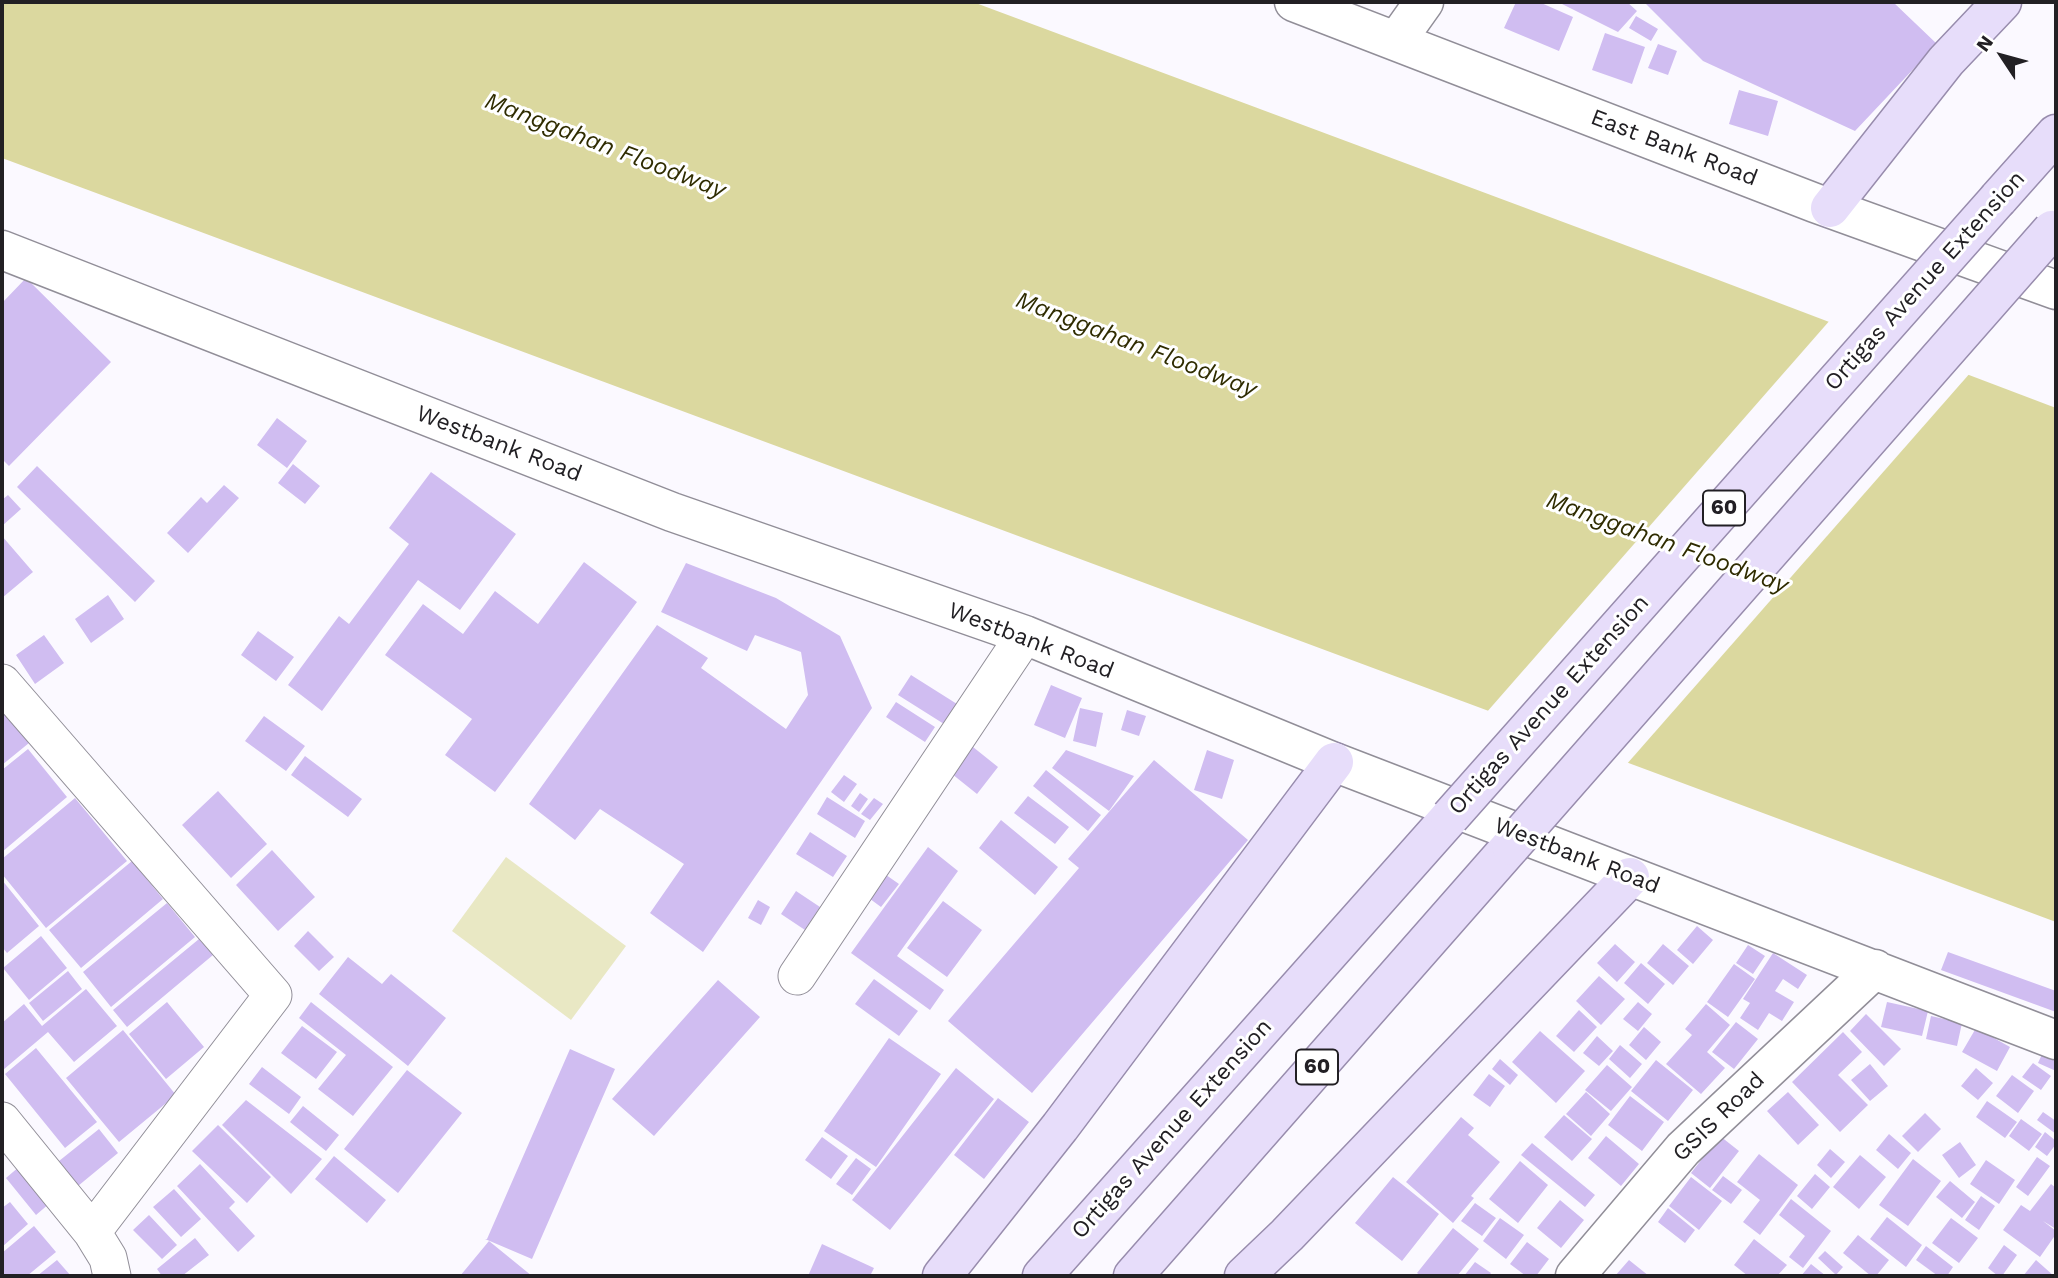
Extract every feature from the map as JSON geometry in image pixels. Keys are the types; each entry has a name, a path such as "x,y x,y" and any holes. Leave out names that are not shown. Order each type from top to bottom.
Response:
{"main road":[{"path":"1830,208 1947,61 2002,2"},
{"name":"Ortigas Avenue Extension","path":"1042,1276 2056,134"},
{"name":"60","path":"1133,1276 2054,228"},
{"path":"942,1276 1060,1127 1334,762"},
{"path":"1244,1276 1287,1235 1630,877"}],"street":[{"name":"East Bank Road","path":"1294,2 1830,208 2056,290"},
{"path":"1397,40 1424,2"},
{"name":"Westbank Road","path":"2,250 672,512 1025,635 1334,762 2056,1040"},
{"path":"797,976 1025,635"},
{"path":"2,683 273,995 92,1232"},
{"name":"GSIS Road","path":"1574,1276 1683,1149 1875,970"},
{"path":"2,1121 92,1232 108,1258 112,1276"}],"green space":[{"path":"506,857 626,946 571,1020 452,931"}],"water":[{"name":"Manggahan Floodway","path":"2,2 973,2 2056,408 2056,922 2,158"}],"pier":[{"path":"1831,319 1971,372 1626,765 1486,713"}],"building":[{"path":"1516,2 1539,2 1573,17 1559,51 1504,28"},
{"path":"1558,2 1627,2 1637,11 1618,32"},
{"path":"1644,2 1893,2 1937,44 1855,131 1703,61"},
{"path":"1636,16 1658,29 1651,41 1629,28"},
{"path":"1605,33 1645,47 1632,84 1592,70"},
{"path":"1658,44 1677,51 1668,75 1648,68"},
{"path":"1739,90 1778,101 1768,136 1729,124"},
{"path":"26,278 111,362 9,466 2,459 2,303"},
{"path":"277,418 307,441 287,468 257,445"},
{"path":"293,464 320,486 305,504 278,483"},
{"path":"37,466 155,581 135,602 17,487"},
{"path":"431,472 516,534 460,610 418,580 322,711 288,685 339,616 349,624 409,544 389,528"},
{"path":"224,485 239,498 188,553 167,533 201,497 207,503"},
{"path":"8,495 21,509 2,526 2,500"},
{"path":"2,536 33,572 2,598"},
{"path":"584,562 637,602 495,792 445,755 472,719 385,655 423,604 463,634 495,591 538,624"},
{"path":"686,563 776,598 840,636 872,708 703,952 650,913 684,864 600,809 575,840 529,804 657,625 708,658 701,668 786,729 808,695 801,652 755,635 747,651 661,612"},
{"path":"108,595 124,619 91,643 75,619"},
{"path":"258,631 294,657 276,681 241,655"},
{"path":"44,635 64,663 35,684 16,655"},
{"path":"911,675 957,704 944,724 898,695"},
{"path":"1051,685 1082,698 1065,738 1034,725"},
{"path":"896,702 935,727 925,742 886,717"},
{"path":"1080,708 1103,713 1096,747 1073,741"},
{"path":"1127,710 1146,716 1139,736 1121,730"},
{"path":"2,711 29,743 2,765"},
{"path":"264,716 305,746 286,771 245,741"},
{"path":"968,743 998,767 977,794 947,770"},
{"path":"28,749 67,797 2,852 2,770"},
{"path":"1066,750 1134,776 1109,811 1052,768"},
{"path":"1207,750 1234,760 1222,799 1194,790"},
{"path":"305,756 362,799 348,817 291,775"},
{"path":"1154,760 1248,840 1032,1093 948,1021 1079,868 1068,859"},
{"path":"1046,770 1101,815 1088,831 1033,786"},
{"path":"844,775 857,784 844,802 831,792"},
{"path":"218,791 267,844 231,878 182,825"},
{"path":"860,793 868,799 859,812 851,806"},
{"path":"1028,796 1069,827 1055,844 1014,813"},
{"path":"827,797 865,821 855,838 817,814"},
{"path":"75,798 127,861 46,928 2,874 2,859"},
{"path":"874,798 883,804 870,820 861,814"},
{"path":"1001,820 1058,867 1035,895 979,848"},
{"path":"810,832 847,856 833,877 796,854"},
{"path":"928,847 958,871 897,956 944,990 930,1010 851,953"},
{"path":"272,850 315,897 278,931 236,885"},
{"path":"132,861 163,899 81,968 49,930"},
{"path":"879,870 899,884 881,907 862,893"},
{"path":"2,880 39,926 7,953 2,947"},
{"path":"796,891 820,907 805,930 781,914"},
{"path":"758,900 770,907 761,925 748,918"},
{"path":"943,901 982,930 947,977 907,948"},
{"path":"167,903 195,937 111,1007 83,972"},
{"path":"1697,926 1713,940 1693,964 1677,950"},
{"path":"308,931 334,957 319,971 294,946"},
{"path":"41,936 67,968 29,1000 3,968"},
{"path":"199,939 213,955 127,1027 113,1010"},
{"path":"1615,944 1635,962 1617,982 1597,963"},
{"path":"1663,944 1689,966 1673,985 1647,963"},
{"path":"1748,945 1765,956 1753,974 1736,963"},
{"path":"1948,952 2056,991 2056,1012 1941,970"},
{"path":"1773,953 1807,975 1798,989 1783,979 1775,991 1794,1002 1782,1021 1769,1013 1758,1030 1740,1018 1750,1003 1743,999"},
{"path":"348,957 382,984 391,974 446,1018 408,1066 319,994"},
{"path":"1641,963 1665,984 1648,1004 1624,983"},
{"path":"1734,964 1755,979 1728,1017 1707,1002"},
{"path":"68,971 82,989 43,1021 29,1003"},
{"path":"1599,976 1625,999 1601,1025 1576,1001"},
{"path":"874,979 918,1011 899,1036 855,1004"},
{"path":"718,980 760,1017 654,1136 612,1099"},
{"path":"86,989 117,1026 74,1062 48,1032 3,1070 2,1023 24,1004 42,1026"},
{"path":"167,1002 204,1047 166,1079 129,1034"},
{"path":"311,1002 393,1067 353,1116 318,1089 346,1055 299,1018"},
{"path":"1638,1002 1652,1014 1638,1031 1623,1019"},
{"path":"1887,1002 1928,1011 1922,1036 1881,1027"},
{"path":"1706,1004 1730,1025 1707,1052 1725,1068 1701,1094 1666,1064 1692,1035 1685,1029"},
{"path":"1579,1010 1597,1027 1574,1052 1556,1036"},
{"path":"1866,1014 1901,1049 1884,1066 1850,1031"},
{"path":"1931,1016 1962,1023 1957,1046 1926,1039"},
{"path":"1736,1022 1758,1039 1734,1069 1712,1052"},
{"path":"302,1026 337,1052 316,1079 281,1053"},
{"path":"1644,1027 1661,1042 1646,1060 1629,1045"},
{"path":"1976,1028 2010,1047 1997,1071 1962,1052"},
{"path":"123,1030 176,1095 119,1142 66,1078"},
{"path":"1540,1031 1585,1071 1556,1103 1512,1062"},
{"path":"1843,1032 1862,1052 1838,1075 1868,1105 1840,1132 1792,1082"},
{"path":"1597,1036 1613,1051 1599,1066 1583,1053"},
{"path":"889,1038 941,1074 876,1167 824,1131"},
{"path":"1620,1045 1642,1064 1630,1078 1609,1059"},
{"path":"36,1048 97,1122 65,1148 5,1074"},
{"path":"570,1049 615,1069 532,1259 485,1239"},
{"path":"2044,1050 2056,1055 2056,1071 2038,1063"},
{"path":"1500,1059 1518,1075 1510,1085 1492,1069"},
{"path":"1656,1060 1693,1090 1668,1121 1631,1091"},
{"path":"2033,1063 2051,1076 2041,1090 2022,1077"},
{"path":"1870,1064 1888,1086 1870,1101 1851,1080"},
{"path":"1607,1065 1632,1087 1611,1111 1585,1090"},
{"path":"262,1067 301,1097 289,1114 249,1084"},
{"path":"956,1068 994,1099 890,1230 852,1200"},
{"path":"1976,1068 1993,1083 1978,1100 1961,1086"},
{"path":"407,1070 462,1113 398,1193 344,1149"},
{"path":"1489,1074 1505,1086 1490,1107 1473,1095"},
{"path":"2012,1075 2034,1091 2018,1113 1996,1096"},
{"path":"1586,1092 1610,1114 1591,1136 1566,1114"},
{"path":"1788,1092 1819,1125 1798,1145 1767,1111"},
{"path":"1630,1096 1664,1122 1642,1151 1608,1125"},
{"path":"998,1098 1029,1122 984,1179 954,1155"},
{"path":"246,1100 322,1159 291,1194 222,1125"},
{"path":"1987,1101 2017,1122 2005,1138 1976,1117"},
{"path":"303,1106 339,1135 326,1151 290,1122"},
{"path":"2043,1112 2056,1121 2056,1134 2037,1120"},
{"path":"1925,1113 1941,1129 1918,1152 1902,1136"},
{"path":"1564,1115 1592,1139 1572,1161 1544,1137"},
{"path":"1461,1117 1474,1128 1468,1135 1500,1162 1471,1196 1474,1198 1453,1223 1406,1182"},
{"path":"2021,1119 2042,1134 2029,1151 2009,1136"},
{"path":"218,1125 271,1177 247,1203 192,1151"},
{"path":"99,1129 118,1153 78,1186 59,1161"},
{"path":"2045,1132 2056,1141 2047,1156 2035,1147"},
{"path":"1889,1134 1911,1153 1898,1169 1876,1150"},
{"path":"1606,1136 1639,1164 1621,1186 1588,1158"},
{"path":"1720,1136 1739,1151 1710,1188 1691,1173"},
{"path":"822,1137 848,1156 831,1179 805,1160"},
{"path":"1960,1142 1976,1165 1959,1178 1942,1155"},
{"path":"1532,1143 1595,1195 1585,1207 1521,1155"},
{"path":"1830,1149 1845,1162 1831,1178 1817,1165"},
{"path":"1759,1154 1798,1185 1760,1235 1743,1222 1760,1200 1737,1182"},
{"path":"1860,1155 1886,1177 1859,1209 1833,1187"},
{"path":"334,1156 386,1200 367,1223 315,1179"},
{"path":"2037,1157 2050,1166 2028,1196 2016,1187"},
{"path":"856,1158 871,1169 852,1195 836,1184"},
{"path":"1913,1159 1941,1181 1908,1226 1879,1205"},
{"path":"1986,1160 2015,1180 1999,1204 1970,1184"},
{"path":"1520,1161 1548,1185 1518,1223 1489,1199"},
{"path":"200,1164 235,1202 229,1208 255,1236 238,1252 177,1186"},
{"path":"20,1166 50,1203 36,1215 6,1178"},
{"path":"1815,1174 1830,1187 1812,1209 1797,1196"},
{"path":"1723,1176 1742,1190 1731,1204 1712,1190"},
{"path":"1393,1177 1439,1214 1402,1261 1355,1223"},
{"path":"1691,1177 1722,1201 1699,1230 1669,1206"},
{"path":"1950,1181 1975,1202 1962,1218 1936,1197"},
{"path":"2051,1184 2056,1188 2056,1229 2043,1221 2056,1231 2056,1234 2040,1257 2003,1230 2021,1205 2030,1211"},
{"path":"174,1189 201,1219 181,1237 153,1207"},
{"path":"1981,1196 1995,1206 1979,1230 1965,1220"},
{"path":"1791,1199 1831,1231 1803,1268 1789,1257 1805,1236 1779,1215"},
{"path":"1560,1200 1584,1220 1561,1248 1537,1228"},
{"path":"10,1202 28,1224 2,1247 2,1208"},
{"path":"1475,1203 1496,1218 1482,1236 1461,1221"},
{"path":"1668,1208 1695,1230 1685,1243 1658,1222"},
{"path":"149,1215 177,1245 162,1259 133,1230"},
{"path":"1887,1217 1922,1245 1906,1267 1870,1239"},
{"path":"1500,1218 1524,1235 1506,1259 1483,1241"},
{"path":"1951,1218 1978,1238 1959,1263 1932,1243"},
{"path":"34,1226 56,1252 27,1276 2,1276 2,1253"},
{"path":"1453,1228 1479,1249 1457,1276 1421,1276 1417,1273"},
{"path":"1858,1235 1889,1260 1876,1276 1871,1276 1843,1253"},
{"path":"195,1238 209,1255 182,1276 162,1276 157,1269"},
{"path":"1754,1239 1787,1265 1777,1276 1748,1276 1734,1265"},
{"path":"489,1241 532,1276 460,1276"},
{"path":"1527,1242 1549,1259 1536,1276 1526,1276 1510,1264"},
{"path":"822,1244 874,1268 870,1276 808,1276"},
{"path":"2004,1245 2017,1255 2002,1276 1998,1276 1988,1268"},
{"path":"1926,1246 1953,1267 1947,1276 1938,1276 1916,1260"},
{"path":"1825,1251 1843,1267 1836,1275 1818,1258"},
{"path":"57,1260 71,1276 37,1276"},
{"path":"1629,1260 1649,1276 1615,1276"},
{"path":"2036,1260 2054,1276 2023,1276"},
{"path":"1475,1262 1491,1273 1489,1276 1464,1276"},
{"path":"1811,1264 1826,1276 1801,1276"}]}
